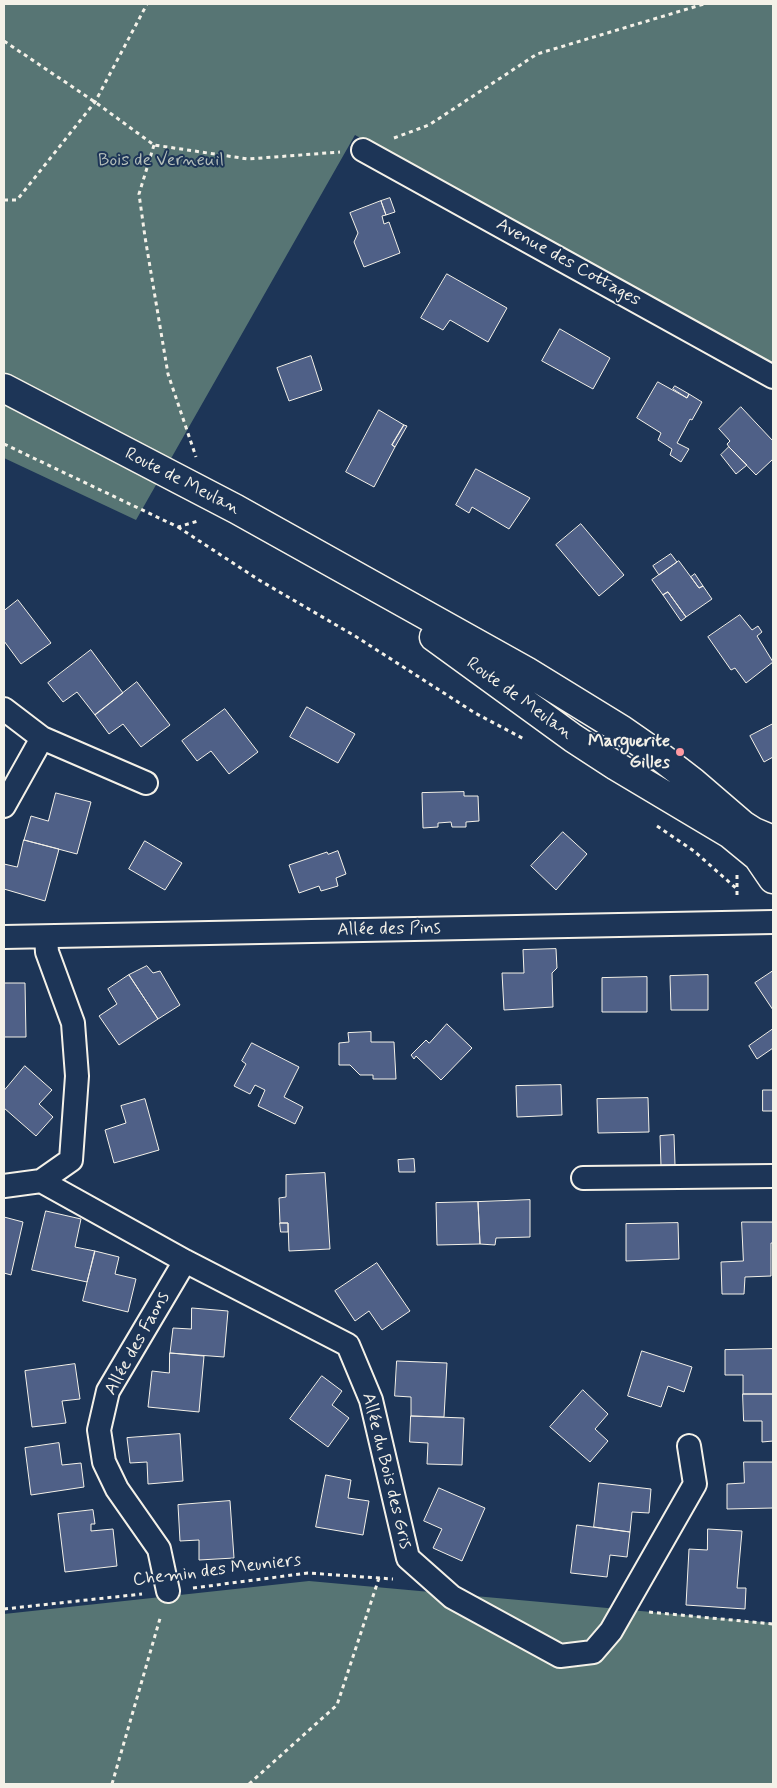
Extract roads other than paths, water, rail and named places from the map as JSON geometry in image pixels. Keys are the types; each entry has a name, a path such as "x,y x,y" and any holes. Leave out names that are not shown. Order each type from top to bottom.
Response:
{"main road":[{"name":"Route de Meulan","path":"4,388 52,415 236,509 338,568 526,671 622,730 669,762 743,825 773,840"},
{"name":"Route de Meulan","path":"4,396 52,415"},
{"name":"Route de Meulan","path":"338,568 573,738 730,834 758,857 773,879"}],"street":[{"name":"Avenue des Cottages","path":"363,150 773,377"},
{"path":"4,709 42,738 146,783"},
{"path":"4,806 42,738"},
{"name":"Allée des Pins","path":"4,937 773,922"},
{"path":"4,1186 41,1181 71,1160 77,1076 73,1023 47,952 46,937"},
{"path":"583,1178 773,1176"},
{"name":"Allée du Bois des Gris","path":"41,1181 185,1261 348,1345 371,1400 408,1558 452,1597 560,1656 592,1652 612,1631 695,1484 689,1446"},
{"name":"Allée des Faons","path":"168,1591 159,1549 117,1489 104,1462 99,1430 108,1391 185,1261"}],"place":[{"name":"Marguerite Gilles","path":"680,752"}],"park label":[{"name":"Bois de Verneuil","path":"161,161"}]}
